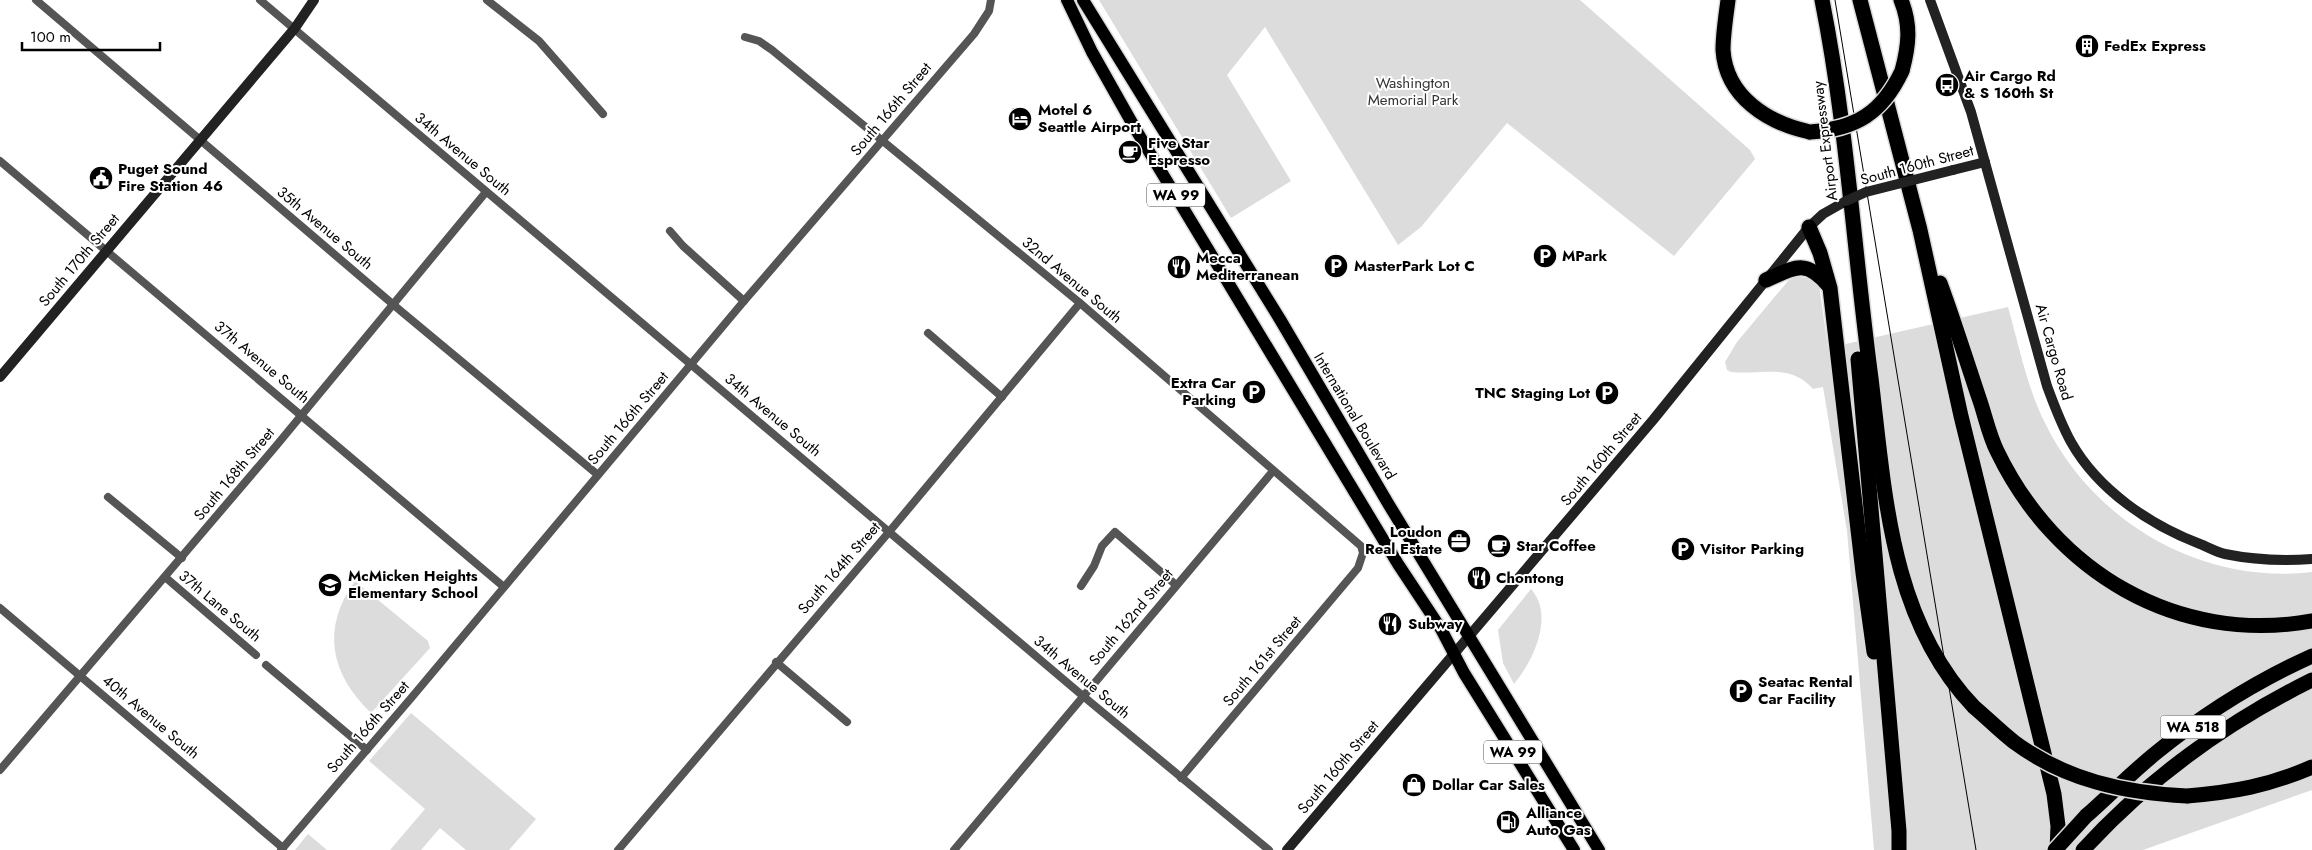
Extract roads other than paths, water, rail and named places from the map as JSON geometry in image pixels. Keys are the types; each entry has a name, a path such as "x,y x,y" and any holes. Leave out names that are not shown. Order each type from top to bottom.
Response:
{"highway":[{"path":"1728,0 1723,50 1726,68 1731,81 1749,102 1772,119 1788,127 1810,132 1844,128 1866,117 1882,104 1893,90 1902,71 1910,36 1907,15 1901,0"},
{"name":"Airport Expressway","path":"1822,0 1839,102 1858,278"},
{"path":"1860,0 1920,230 1962,416 2054,794 2058,826 2056,850"},
{"path":"1809,227 1820,252 1830,288 1884,738 1895,787"},
{"path":"1920,230 1951,313 1996,449 2013,484 2030,509 2054,536 2084,564 2120,588 2165,609 2212,620 2251,626 2287,625 2312,621"},
{"path":"1766,280 1789,270 1804,267 1817,272 1830,288"},
{"path":"1858,278 1886,494 1904,587 1916,619 1934,654 1957,690 2015,742 2074,775 2098,784 2146,794 2186,796 2249,789 2275,782 2312,767"},
{"path":"1858,278 1854,310 1899,850"},
{"name":"WA 518","path":"2056,850 2086,816 2157,752 2227,702 2280,670 2312,656"},
{"name":"WA 518","path":"2083,850 2151,785 2213,738 2278,697 2312,680"}],"main road":[{"name":"WA 99","path":"1067,0 1092,52 1136,130 1574,850"},
{"name":"International Boulevard","path":"1083,0 1281,322 1599,850"}],"street":[{"name":"35th Avenue South","path":"36,0 393,304 598,475"},
{"name":"34th Avenue South","path":"260,0 1083,696 1269,850"},
{"name":"South 170th Street","path":"0,377 294,28 314,0"},
{"path":"487,0 540,41 603,114"},
{"name":"South 166th Street","path":"282,849 744,301 981,25 989,11 990,0"},
{"name":"Air Cargo Road","path":"1930,0 1971,112 2047,386 2057,416 2072,444 2092,470 2119,497 2146,518 2173,534 2223,553 2285,561 2312,559"},
{"name":"32nd Avenue South","path":"745,37 759,41 772,50 1080,303 1356,540 1363,553 1362,561"},
{"name":"37th Avenue South","path":"0,161 108,250 504,587"},
{"name":"South 160th Street","path":"1287,850 1658,413 1809,227 1835,206 1866,192 1985,162"},
{"name":"South 168th Street","path":"0,770 182,558 486,192"},
{"path":"670,231 683,246 744,301"},
{"name":"South 164th Street","path":"618,850 776,662 889,532 1080,303"},
{"path":"928,333 1002,397"},
{"name":"South 162nd Street","path":"954,850 1274,471"},
{"name":"37th Lane South","path":"108,497 182,558"},
{"path":"1081,586 1094,566 1102,546 1115,532 1176,585"},
{"name":"South 161st Street","path":"1181,778 1362,561"},
{"name":"37th Lane South","path":"165,577 256,655"},
{"name":"40th Avenue South","path":"0,608 81,675 282,849"},
{"path":"776,662 847,722"},
{"path":"266,665 367,750"}],"tram line":[{"path":"1835,0 1976,850"}],"place":[{"name":"FedEx Express","path":"2087,46"},
{"name":"Air Cargo Rd & S 160th St","path":"1947,85"},
{"name":"Motel 6 Seattle Airport","path":"1020,119"},
{"name":"Five Star Espresso","path":"1130,152"},
{"name":"Puget Sound Fire Station 46","path":"101,178"},
{"name":"MPark","path":"1545,256"},
{"name":"MasterPark Lot C","path":"1336,266"},
{"name":"Mecca Mediterranean","path":"1179,267"},
{"name":"Extra Car Parking","path":"1254,392"},
{"name":"TNC Staging Lot","path":"1607,393"},
{"name":"Loudon Real Estate","path":"1459,541"},
{"name":"Star Coffee","path":"1499,546"},
{"name":"Visitor Parking","path":"1683,549"},
{"name":"Chontong","path":"1479,578"},
{"name":"McMicken Heights Elementary School","path":"330,585"},
{"name":"Subway","path":"1390,624"},
{"name":"Seatac Rental Car Facility","path":"1741,691"},
{"name":"Dollar Car Sales","path":"1414,785"},
{"name":"Alliance Auto Gas","path":"1508,822"}],"park label":[{"name":"Washington Memorial Park","path":"1413,92"}]}
